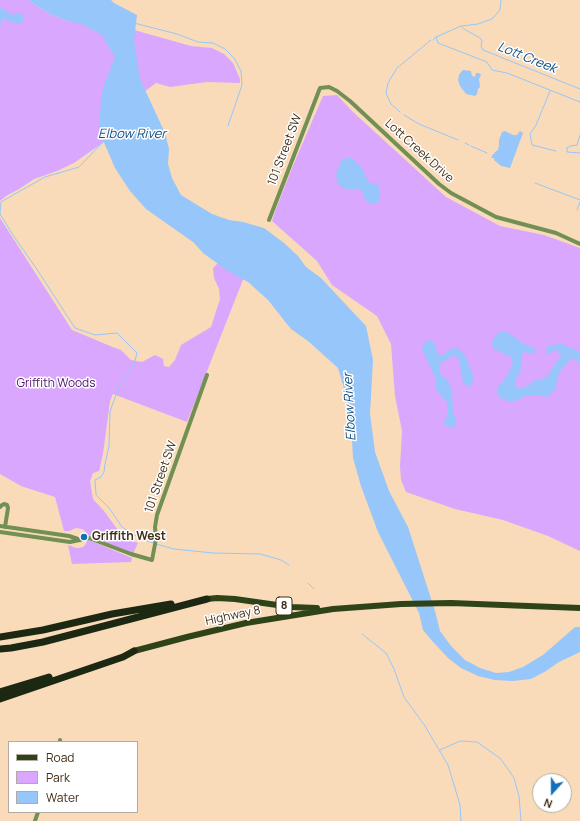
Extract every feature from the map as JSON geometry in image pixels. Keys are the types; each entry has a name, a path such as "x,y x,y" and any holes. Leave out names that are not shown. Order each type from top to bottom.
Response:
{"highway":[{"path":"0,637 43,630 112,614 206,599"},
{"path":"0,649 43,642 206,599"},
{"path":"0,692 134,651"},
{"path":"0,699 122,658 134,651"}],"main road":[{"name":"Highway 8","path":"206,599 235,599 304,608 362,607"},
{"name":"Highway 8","path":"134,651 246,623 318,611 401,604 452,603 580,608"}],"street":[{"name":"Lott Creek Drive","path":"320,88 329,87 338,91 438,184 451,193 496,218 556,233 580,244"},
{"name":"101 Street SW","path":"269,220 320,88"},
{"name":"101 Street SW","path":"78,539 89,538 131,554 152,560 157,515 207,374"},
{"path":"0,507 4,504 7,505 8,508 5,526 0,531"},
{"path":"0,526 70,536 78,539"},
{"path":"0,531 70,542 78,539"}],"green space":[{"path":"0,0 29,0 52,15 68,21 127,28 191,46 212,48 224,54 233,63 240,79 240,83 207,82 170,87 156,83 140,95 121,130 74,163 34,179 0,201"},
{"path":"337,95 353,112 446,197 500,226 544,235 580,248 580,551 548,536 503,520 455,509 406,492 401,480 400,466 402,431 395,396 391,344 377,316 332,285 317,261 272,221 292,168 323,96"},
{"name":"Griffith Woods","path":"0,218 72,330 121,350 131,360 142,362 155,355 163,359 164,366 169,367 175,360 181,345 211,327 220,299 219,289 214,278 213,268 221,260 248,267 187,422 113,394 110,401 103,454 99,471 93,473 90,481 93,499 123,537 138,543 133,554 87,535 82,529 76,528 69,531 64,531 55,497 21,486 0,474"},
{"path":"89,540 132,558 131,562 72,564 68,545 79,548 83,547"}],"water":[{"name":"Elbow River","path":"29,0 111,0 137,15 134,41 140,79 165,133 169,149 168,164 172,178 181,195 212,214 229,220 264,228 284,243 298,256 306,267 321,278 366,326 373,360 370,414 375,452 389,491 408,527 440,631 451,646 465,660 480,668 496,673 509,672 523,667 543,655 575,627 580,627 580,652 559,662 531,679 513,681 495,680 478,676 461,668 448,658 423,630 419,613 378,532 361,486 353,458 351,423 346,395 338,368 308,341 291,329 268,300 248,282 228,271 203,253 193,242 146,209 130,191 115,168 99,131 101,99 104,85 115,57 102,35 82,24 52,15"},
{"path":"0,7 12,15 18,13 23,15 23,21 18,24 1,18 2,24 0,25"},
{"path":"463,70 471,71 472,76 475,77 476,73 481,75 479,79 480,87 475,96 466,94 460,86 458,80 459,75"},
{"path":"505,131 513,135 517,135 520,131 523,133 510,168 501,166 494,160 494,158 491,158 498,150 499,140 502,132"},
{"path":"351,158 354,160 362,168 370,183 376,183 379,187 380,200 377,203 369,203 364,198 362,190 360,189 346,189 339,185 336,176 337,171 342,160"},
{"path":"502,331 507,332 527,346 534,347 534,354 526,352 522,355 521,369 515,383 515,387 517,388 525,387 536,380 546,378 562,354 558,353 558,350 555,350 545,355 549,345 563,344 580,352 580,364 573,358 564,366 558,375 554,391 546,397 528,395 513,402 507,401 498,396 497,390 506,378 513,363 511,357 494,349 492,343 498,333"},
{"path":"429,340 435,344 437,353 442,356 451,349 459,349 465,355 474,378 470,386 463,383 459,359 456,356 442,362 439,366 439,371 448,381 452,390 453,414 456,421 455,426 452,428 444,425 448,413 447,402 435,387 436,379 422,349 423,344"}],"waterway":[{"name":"Lott Creek","path":"433,40 436,37 461,26 478,24 492,19 500,10 501,0"},
{"path":"134,23 177,34 198,42 213,43 225,49 234,58 241,71 242,85 228,126"},
{"name":"Lott Creek","path":"461,26 480,38 482,41 481,46 483,50 580,89"},
{"path":"436,37 438,43 487,62 492,70 507,73 580,102"},
{"path":"400,112 391,104 386,93 388,83 397,68 431,40"},
{"path":"550,91 536,125 530,134 532,145 556,151"},
{"path":"404,115 419,124 458,140"},
{"path":"580,135 577,145 567,148 567,152 580,153"},
{"path":"104,141 79,167 45,177 1,202 0,214 75,328 95,335 117,333 137,353 134,364 121,383 110,412 109,446 104,472 101,477 95,480 96,495 109,508 122,527 139,538 153,543"},
{"path":"465,143 469,145"},
{"path":"471,146 487,153"},
{"path":"535,183 580,200"},
{"path":"577,210 580,202"},
{"path":"156,544 174,549 213,553 260,554 281,560 289,565"},
{"path":"308,583 314,589"},
{"path":"362,634 386,653 394,669 404,697 425,726 448,765 460,805 461,821"},
{"path":"440,750 460,741 477,742 501,759 514,778 519,796 521,821"}],"place":[{"name":"Griffith West","path":"84,537"}]}
